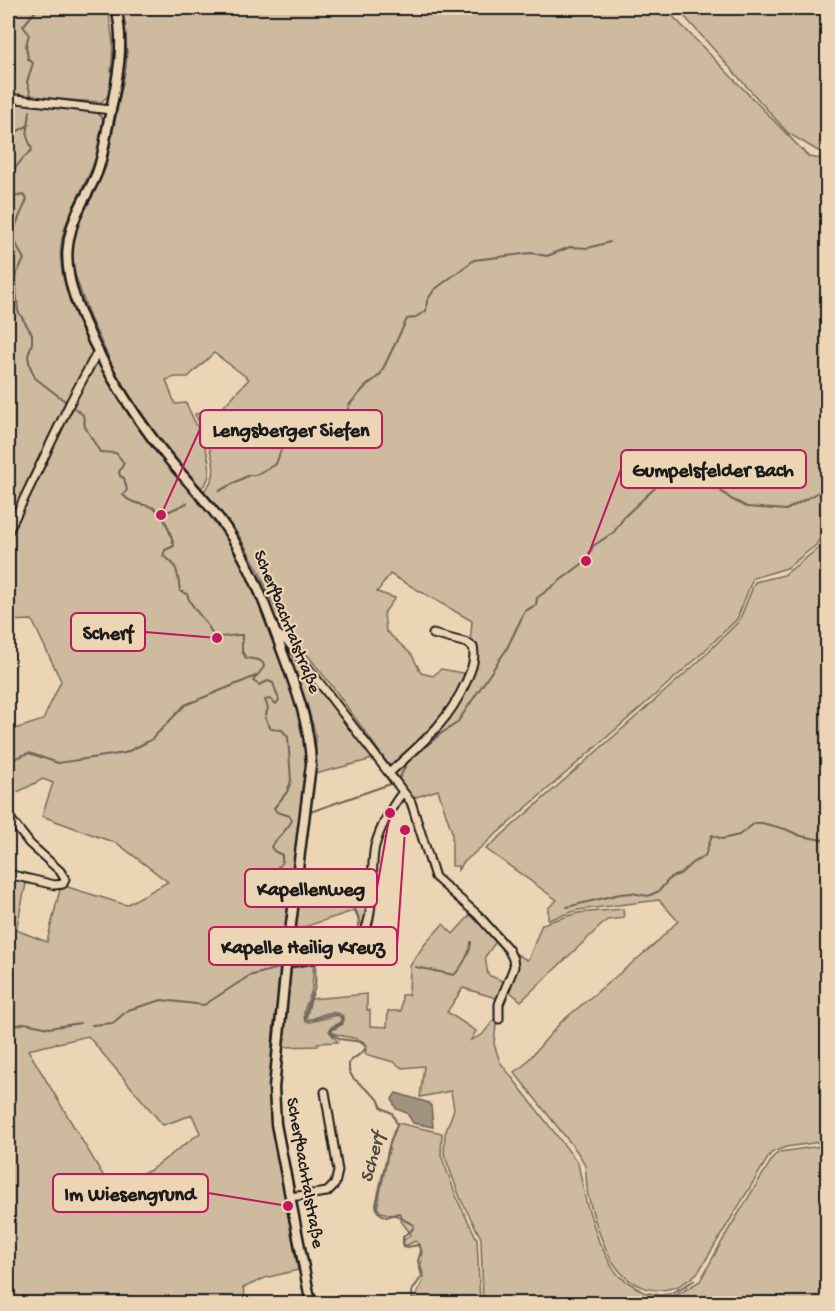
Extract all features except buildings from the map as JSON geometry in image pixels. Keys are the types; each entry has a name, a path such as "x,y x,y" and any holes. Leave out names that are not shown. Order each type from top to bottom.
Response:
{"main road":[{"name":"Scherfbachtalstraße","path":"116,8 121,58 111,110 97,172 73,221 66,265 76,301 98,351 144,428 232,537 254,580 276,633 305,717 311,765 286,964 274,1088 276,1124 311,1304"}],"street":[{"path":"8,98 111,110"},
{"path":"8,532 71,401 98,351"},
{"path":"276,633 289,643 411,802 435,877 478,915 508,949 514,967 499,1004 499,1019"},
{"path":"389,773 446,719 459,698 474,662 473,647 467,643 434,634"},
{"path":"286,964 343,951 355,945 363,935 369,918 376,844 392,809 403,792"},
{"path":"8,816 30,844 60,871 65,879 63,884 55,885 8,874"},
{"path":"291,1197 327,1192 337,1180 338,1171 325,1092"}],"shaded area":[{"path":"8,8 108,8 113,43 110,94 101,102 8,96"},
{"path":"122,8 665,8 809,157 827,160 827,527 816,545 787,568 753,578 737,619 694,661 463,863 458,870 458,866 452,866 452,832 438,790 413,798 395,773 396,769 437,732 476,662 478,652 470,644 472,621 390,574 377,592 395,598 384,613 386,631 412,655 421,673 433,676 441,669 468,674 444,717 391,768 332,686 281,622 258,569 238,534 204,491 214,472 212,455 195,414 222,408 249,379 214,353 188,377 166,380 175,404 186,403 205,447 209,471 207,481 201,488 155,433 119,379 90,318 73,269 72,246 77,224 106,166 126,67 127,54"},
{"path":"677,8 827,8 827,152 818,151 788,133"},
{"path":"8,100 96,111 103,119 97,155 66,223 63,236 61,264 65,286 92,351 60,417 95,363 99,362 138,425 164,460 220,526 236,551 273,636 306,737 306,785 273,1032 269,1088 270,1114 298,1270 265,1278 243,1288 247,1303 8,1303 8,874 27,879 16,930 47,942 61,885 126,905 168,882 118,844 42,816 53,783 43,779 8,797 8,727 15,729 43,720 61,681 32,620 8,621","holes":["88,1036 163,1125 192,1115 200,1133 149,1171 107,1182 28,1050"]},
{"path":"827,535 827,1141 786,1147 771,1153 699,1271 676,1287 664,1290 652,1289 629,1280 611,1259 591,1207 584,1163 514,1072 523,1066 561,1022 655,944 678,921 659,900 578,910 548,920 548,908 557,900 486,849 697,663 739,621 755,582 784,575 821,546"},
{"path":"285,645 373,759 315,774 316,736"},
{"path":"336,890 342,901 349,902 353,911 295,930 299,903 304,891"},
{"path":"358,901 367,903 364,925 360,933 347,943 317,951 329,942 353,936 358,932 362,926 354,905"},
{"path":"623,909 624,918 607,920 521,1001 507,989 516,970 510,950 527,960 542,924 578,913"},
{"path":"472,913 497,940 485,957 488,975 505,982 499,999 463,988 447,1012 476,1031 471,1040 482,1035 497,1016 494,1044 500,1062 578,1163 586,1202 599,1242 620,1277 643,1292 660,1295 669,1294 695,1280 661,1303 483,1303 481,1238 461,1200 444,1154 445,1134 454,1109 451,1091 420,1097 424,1066 402,1068 394,1062 365,1054 367,1045 363,1042 332,1032 343,1024 343,1016 339,1014 331,1013 306,1019 311,999 367,994 370,1026 387,1027 388,1011 401,1011 402,995 409,995 410,966 424,945 443,924 453,934"},
{"path":"314,961 311,992 304,1012 305,1021 310,1022 338,1015 341,1018 340,1023 332,1026 329,1031 338,1042 317,1043 318,1046 282,1047 290,970 295,965"},
{"path":"396,1093 429,1103 433,1127 413,1123 407,1113 396,1109 392,1099"},
{"path":"398,1123 442,1133 441,1155 458,1201 477,1239 480,1303 413,1303 424,1278 421,1248 415,1241 403,1247 404,1240 411,1234 401,1221 401,1217 381,1212 377,1208 390,1144"},
{"path":"827,1145 827,1303 664,1303 700,1281 774,1156 780,1152"}],"waterway":[{"name":"Scherf","path":"31,95 27,82 33,63 28,59 26,46 29,34 23,26 38,8"},
{"path":"823,69 828,45"},
{"name":"Scherf","path":"8,184 17,165 32,150 27,136 30,111"},
{"path":"8,131 14,133 29,125"},
{"name":"Scherf","path":"8,188 13,197 23,195 27,199 14,234 24,259 15,277 18,311 32,334 28,356 30,366 35,378 65,401"},
{"name":"Scherf","path":"8,236 13,228"},
{"path":"219,491 276,464 283,444 311,434 323,436 331,425 346,415 349,405 366,386 380,375 407,319 426,311 427,301 434,290 474,260 531,253 547,256 570,247 588,248 610,242"},
{"name":"Scherf","path":"76,409 83,415 85,427 100,452 116,453 124,463 119,472 124,478 127,490 123,495 134,502 154,508 164,519 174,546 165,550 163,556 174,566 180,591 187,594 213,636 242,635 242,651 246,658 259,660 264,667 253,681 259,685 268,681 273,683 279,700 276,704 270,699 265,700 268,708 265,718 271,729 282,730 288,737 291,781 287,792 274,808 277,812 290,816 292,820 271,847 282,855 282,863 270,875 274,883 287,887"},
{"path":"400,777 407,763 439,735 457,723 506,650 525,611 536,605 537,598 586,561 593,546 614,532 625,516 657,486 680,474 711,483 731,499 747,507 786,510 828,487"},
{"path":"161,515 187,503"},
{"path":"8,761 29,753 58,763 125,753 151,740 185,705 256,676"},
{"path":"313,811 390,784"},
{"path":"567,907 620,894 632,893 648,896 659,891 671,877 680,874 692,863 705,856 712,835 722,839 739,835 755,823 828,841"},
{"name":"Scherf","path":"298,889 320,891 336,889 343,900 350,901 359,920 358,928 352,936 325,942 315,954"},
{"path":"416,967 454,975 465,960 471,942"},
{"name":"Scherf","path":"316,960 315,987 305,1019 310,1020 333,1014 342,1017 342,1023 331,1029 331,1033 340,1039 362,1042 366,1047 349,1063 349,1071 353,1078 378,1099 382,1108 392,1113 397,1124 390,1142 376,1205 378,1212 386,1217 399,1213 404,1220 414,1225 412,1230 403,1236 403,1244 407,1247 418,1245 421,1251 418,1261 422,1276 412,1291 413,1304"},
{"path":"92,1025 113,1023 128,1010 162,1000 204,1005 249,976 279,968"},
{"path":"8,1021 15,1026 25,1023 49,1028 80,1023"}],"place":[{"name":"Lengsberger Siefen","path":"161,515"},
{"name":"Gumpelsfelder Bach","path":"586,561"},
{"name":"Scherf","path":"217,638"},
{"name":"Kapellenweg","path":"390,813"},
{"name":"Kapelle Heilig Kreuz","path":"405,830"},
{"name":"Im Wiesengrund","path":"288,1206"}]}
